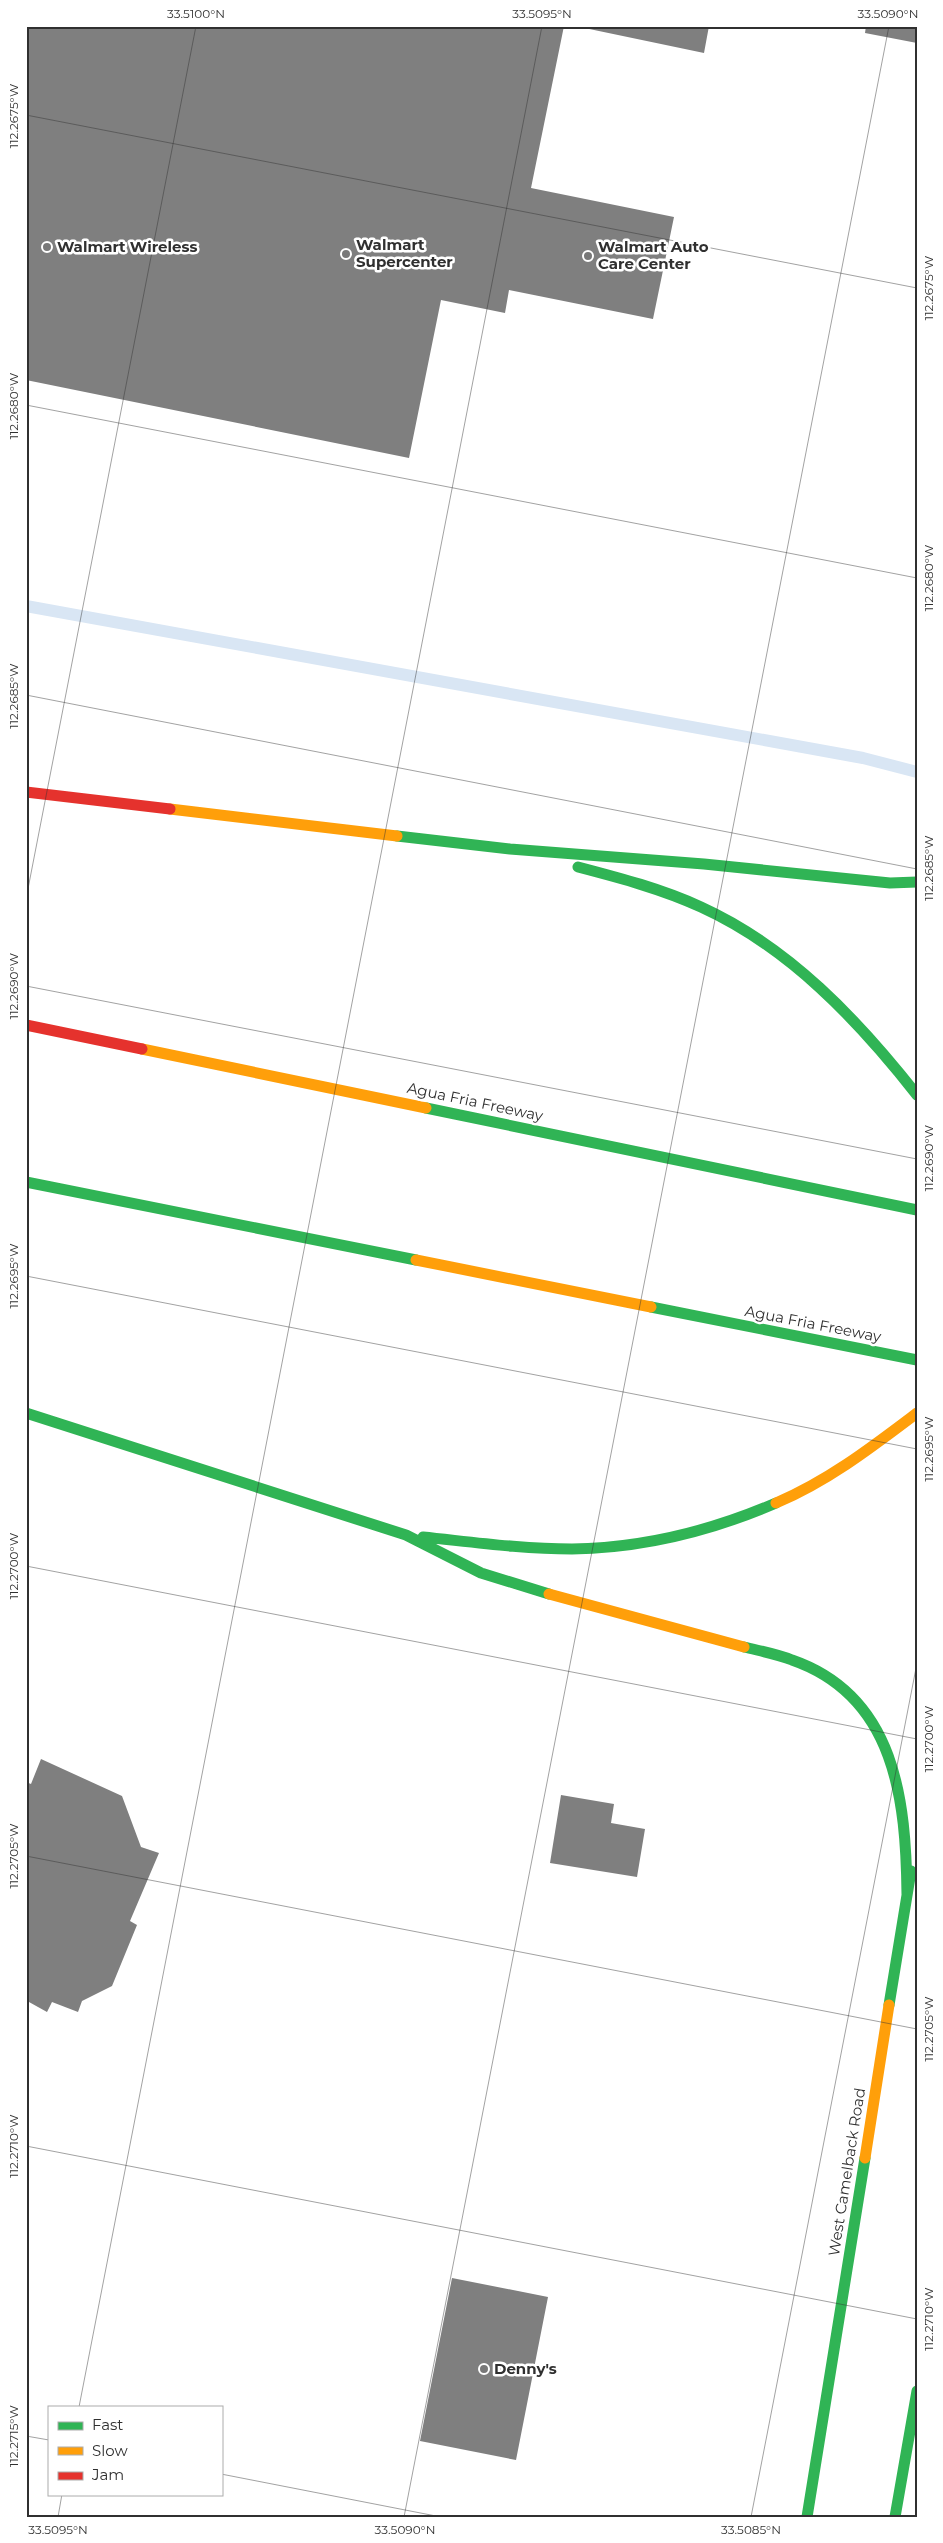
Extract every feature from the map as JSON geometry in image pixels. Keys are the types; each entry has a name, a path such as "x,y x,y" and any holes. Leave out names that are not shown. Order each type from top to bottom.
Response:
{"main road":[{"path":"26,792 510,849 704,864 890,883 917,882"},
{"path":"510,849 643,884 725,920 769,947 808,977 857,1023 917,1095"},
{"name":"Agua Fria Freeway","path":"26,1025 917,1210"},
{"name":"Agua Fria Freeway","path":"26,1182 917,1360"},
{"path":"26,1412 406,1535 480,1573 568,1600 793,1660 823,1674 839,1686 868,1716 889,1753 900,1785 906,1827 907,1895"},
{"path":"406,1535 530,1547 593,1548 667,1540 730,1522 783,1499 840,1470 917,1413"},
{"name":"West Camelback Road","path":"807,2517 917,1833"},
{"path":"895,2517 917,2392"}],"building":[{"name":"Walmart Supercenter","path":"26,26 564,26 531,188 674,217 653,319 509,290 505,313 441,300 409,458 26,380"},
{"path":"575,26 709,26 704,53"},
{"path":"866,26 917,26 917,43 865,33"},
{"path":"41,1759 122,1796 141,1847 159,1853 130,1921 137,1925 112,1986 82,2001 78,2012 52,2002 47,2012 29,2002 26,2010 26,1782 31,1784"},
{"path":"561,1795 614,1804 611,1823 645,1829 637,1877 550,1863"},
{"name":"Denny's","path":"452,2278 548,2297 516,2460 420,2441"}],"waterway":[{"path":"26,606 863,758 917,772"}],"traffic: fast":[{"path":"397,836 510,849 704,864 890,883 917,882"},
{"path":"578,867 641,884 701,907 733,923 764,943 792,964 846,1013 917,1095"},
{"path":"426,1108 917,1210"},
{"path":"26,1182 416,1260"},
{"path":"651,1307 917,1360"},
{"path":"26,1413 406,1535 481,1573 549,1594"},
{"path":"423,1537 535,1548 598,1548 650,1541 701,1530 776,1503"},
{"path":"744,1647 792,1660 827,1677 854,1699 874,1725 888,1756 898,1789 906,1859 907,1895"},
{"path":"889,2005 911,1871"},
{"path":"807,2517 865,2158"},
{"path":"895,2517 917,2391"}],"traffic: slow":[{"path":"170,809 397,836"},
{"path":"142,1049 426,1108"},
{"path":"416,1260 651,1307"},
{"path":"776,1503 832,1474 917,1413"},
{"path":"549,1594 744,1647"},
{"path":"865,2158 889,2005"}],"traffic: jam":[{"path":"26,792 170,809"},
{"path":"26,1025 142,1049"}],"place":[{"name":"Walmart Wireless","path":"47,247"},
{"name":"Walmart Supercenter","path":"346,254"},
{"name":"Walmart Auto Care Center","path":"588,256"},
{"name":"Denny's","path":"484,2369"}]}
